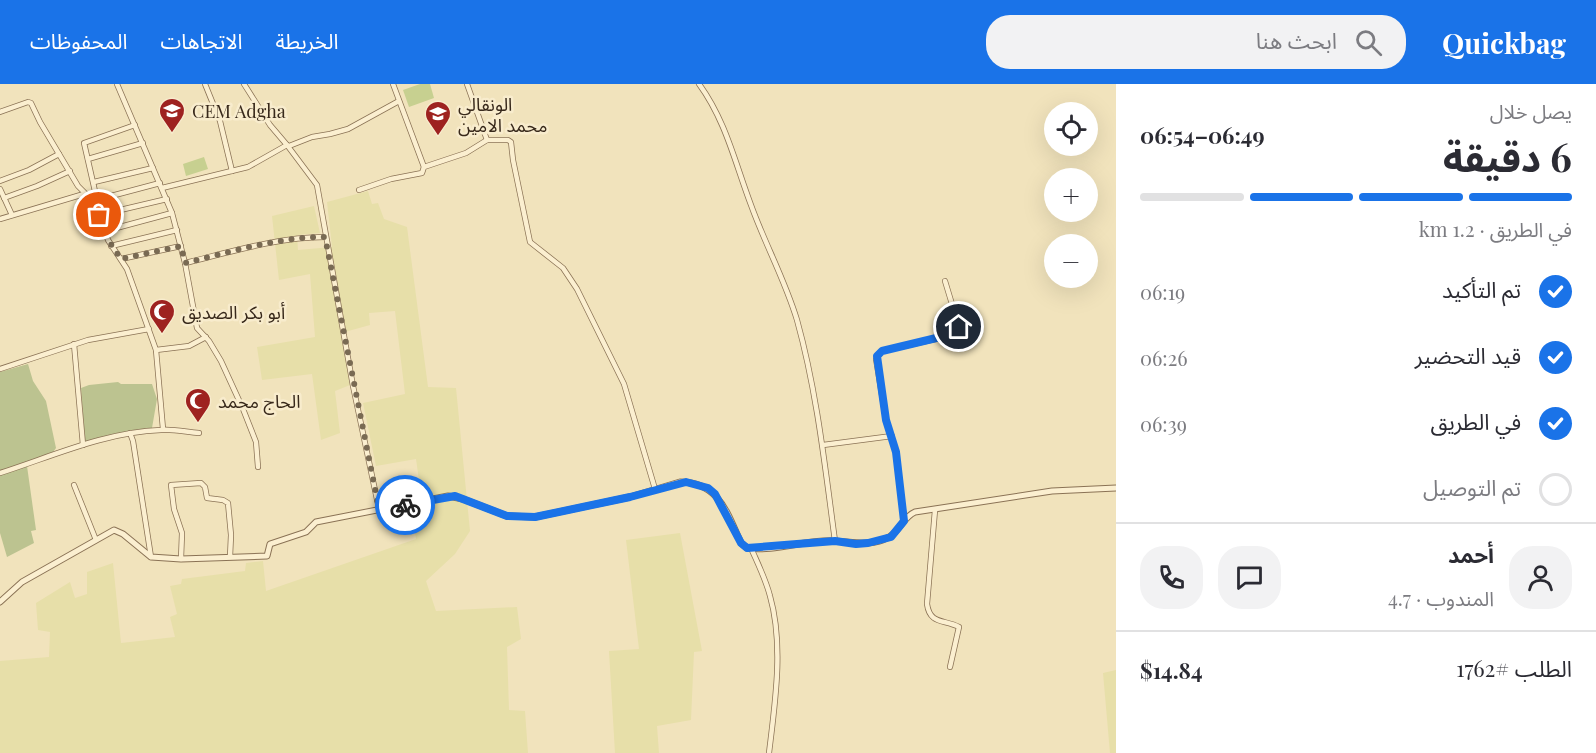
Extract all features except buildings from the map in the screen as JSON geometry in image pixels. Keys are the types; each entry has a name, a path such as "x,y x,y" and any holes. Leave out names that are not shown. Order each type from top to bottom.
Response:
{"street":[{"path":"117,84 172,213 185,263 197,328 206,337 221,361 247,419 256,442 258,468"},
{"path":"205,84 220,121 232,171"},
{"path":"244,84 270,125 315,181 379,509"},
{"path":"359,190 391,179 424,172 393,84"},
{"path":"467,84 487,140"},
{"path":"699,84 718,113 751,206 781,275 796,319 823,445 835,541"},
{"path":"0,112 30,102 78,186 84,194 95,201 232,171 257,163 288,146 312,137 348,129 399,100"},
{"path":"135,125 84,143 94,182 95,201 99,215 111,246 127,269 156,350 164,429"},
{"path":"424,167 466,153 487,140 512,142 513,160 530,242 563,268 577,289 624,384 655,489"},
{"path":"88,159 143,143"},
{"path":"0,181 29,170 59,154"},
{"path":"94,182 153,168"},
{"path":"12,215 2,194 30,189 70,171"},
{"path":"0,219 84,194"},
{"path":"99,215 167,199"},
{"path":"105,231 172,213"},
{"path":"111,246 177,230"},
{"path":"185,263 272,242 302,237 325,237"},
{"path":"121,259 181,246"},
{"path":"904,521 896,452 886,420 877,356 882,351 943,337 957,331 958,324 945,281"},
{"path":"0,369 74,344 148,329"},
{"path":"156,350 189,346 206,337"},
{"path":"74,344 83,445"},
{"path":"0,473 63,450 130,433 164,429 199,433"},
{"path":"130,433 134,441 151,558"},
{"path":"823,445 892,436"},
{"path":"1,600 22,582 111,531 117,531 151,558 267,556 270,544 306,532 316,522 455,496 507,516 535,517 630,497 680,482 698,484 708,488 720,500 741,543 751,548 835,541 856,544 880,541 891,537 908,515 915,512 1052,490 1116,488"},
{"path":"181,559 182,533 174,509 171,485 201,483 205,487 207,498 228,503 231,535 230,557"},
{"path":"74,485 96,540"},
{"path":"935,510 927,604 929,615 933,618 959,627 950,667"},
{"path":"751,548 771,597 777,655 777,684 770,753"}],"shaded area":[{"path":"368,191 372,204 378,203 384,219 407,227 428,387 456,388 470,531 455,554 426,581 436,611 517,607 521,639 507,647 509,710 525,711 528,753 0,753 0,661 49,657 50,632 38,630 36,603 70,582 75,598 87,594 87,572 113,563 121,643 175,637 170,617 177,614 170,586 181,584 182,579 245,571 246,563 263,561 266,591 416,539 412,510 423,508 416,459 376,466 363,403 405,394 395,311 369,313 370,325 341,333 350,385 335,391 340,433 321,440 312,374 262,380 257,347 315,337 310,274 279,280 272,216 314,206 320,233 297,235 298,250 332,247 327,202"},
{"path":"680,533 702,651 694,652 691,720 657,726 659,753 615,753 609,651 639,649 626,540"},
{"path":"1116,670 1116,753 1110,753 1103,673"}],"green space":[{"path":"420,84 430,84 434,98 409,107 403,90"},
{"path":"204,157 208,169 186,176 183,164"},
{"path":"28,364 33,381 46,401 56,448 51,455 27,466 36,530 31,531 34,543 7,557 0,533 0,372"},
{"path":"118,382 121,384 152,384 157,399 152,428 85,442 81,388"}],"way so far":[{"path":"99,215 108,240 121,259 181,246 185,263 272,242 302,237 325,237 379,509 405,505"}],"place":[{"name":"CEM Adgha","path":"172,134"},
{"name":"الونقالي محمد الامين","path":"438,137"},
{"name":"أبو بكر الصديق","path":"162,335"},
{"name":"الحاج محمد","path":"198,424"}],"route":[{"path":"405,505 455,496 507,516 535,517 630,497 686,482 708,488 715,494 741,543 747,548 835,541 856,544 880,541 891,537 904,521 895,444 886,420 876,358 882,351 953,334 959,327"}]}
